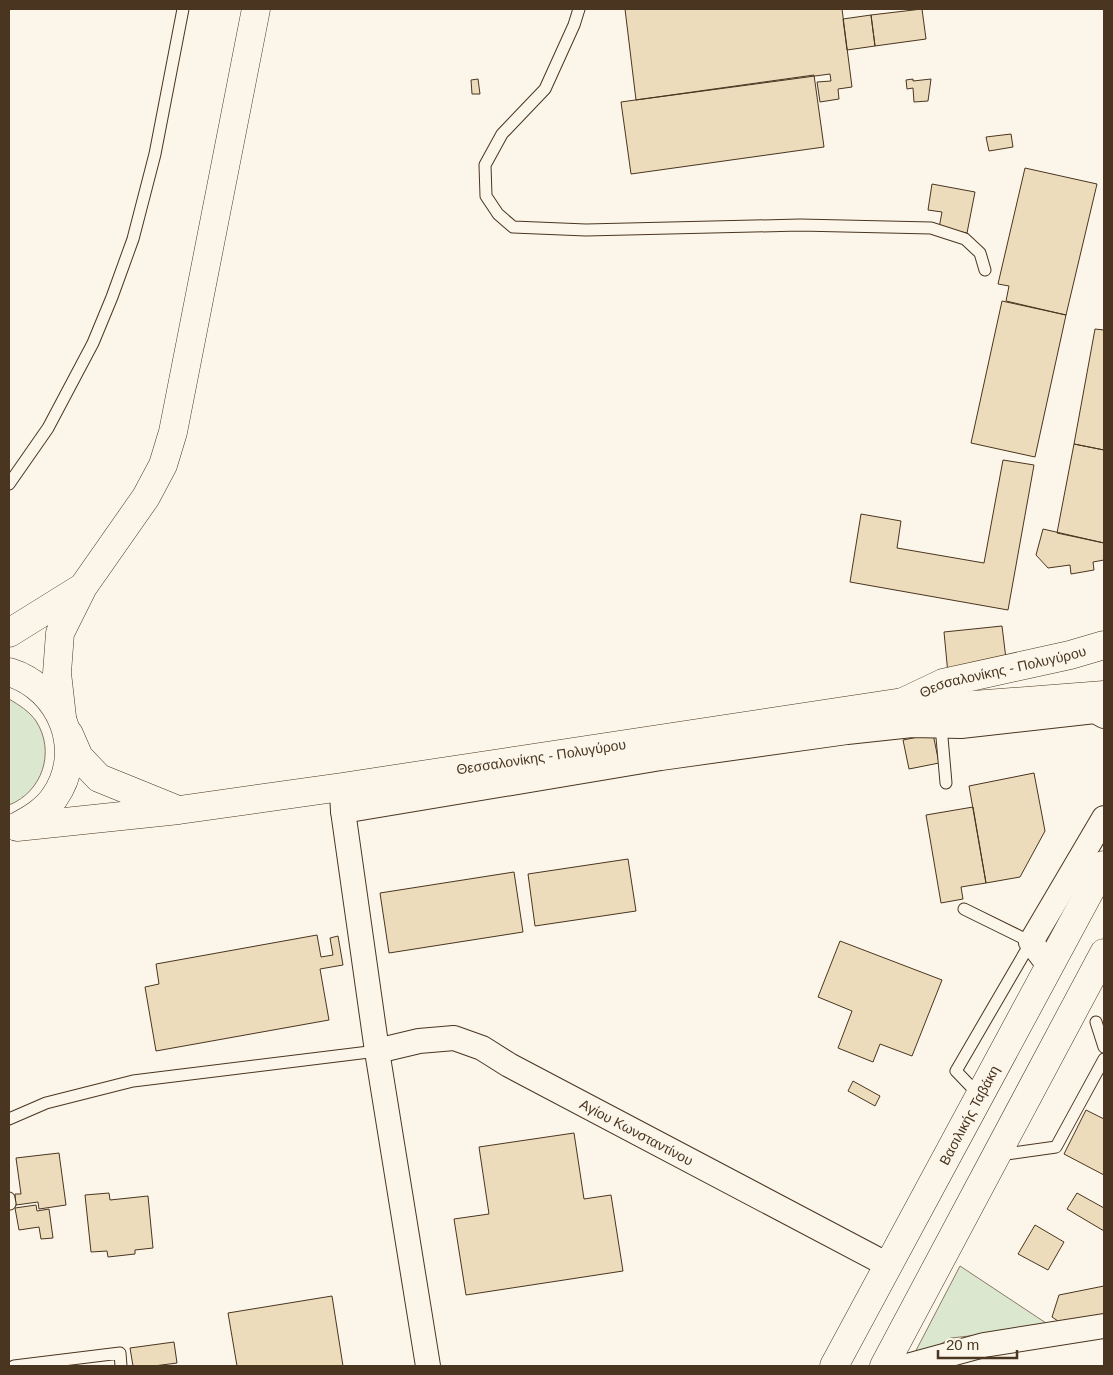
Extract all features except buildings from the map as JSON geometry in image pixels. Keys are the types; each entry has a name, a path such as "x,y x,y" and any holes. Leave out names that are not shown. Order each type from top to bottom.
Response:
{"main road":[{"path":"13,828 37,816 54,799 65,778 69,755 57,673 60,633 83,587 146,497 162,465 173,432 256,9"},
{"path":"9,632 83,587"},
{"name":"Θεσσαλονίκης - Πολυγύρου","path":"13,828 179,810 342,799 903,702 943,683 1070,655 1104,645"},
{"path":"9,672 32,682 50,697 65,724"},
{"name":"Θεσσαλονίκης - Πολυγύρου","path":"903,702 946,707 1104,695"},
{"name":"Θεσσαλονίκης - Πολυγύρου","path":"65,724 79,757 99,778 179,810"},
{"name":"Βασιλικής Ταβάκη","path":"834,1366 1104,865"},
{"path":"884,1366 1104,955"}],"street":[{"path":"428,1366 377,1051 342,799 847,732 912,725 961,726 1095,711 1104,716"},
{"path":"1050,967 1032,942 1104,818"},
{"name":"Αγίου Κωνσταντίνου","path":"377,1051 419,1041 454,1038 482,1048 509,1065 888,1265"},
{"path":"907,1366 984,1346 1104,1326"}],"lane":[{"path":"9,484 48,428 92,343 112,297 132,239 155,154 183,9"},
{"path":"579,9 574,25 545,89 502,134 486,165 486,196 498,214 513,227 586,230 800,225 931,228 965,239 980,252 985,270"},
{"path":"941,726 946,783"},
{"path":"964,909 1032,942 956,1071 980,1096"},
{"path":"1096,1022 1104,1047"},
{"path":"9,1120 46,1103 133,1082 377,1051"},
{"path":"997,1156 1056,1147 1104,1059"},
{"path":"14,1366 120,1353 121,1366"}],"green space":[{"path":"9,699 27,711 36,721 45,745 45,758 37,781 30,791 9,805"},
{"path":"960,1266 1052,1327 951,1338 910,1362"}]}
